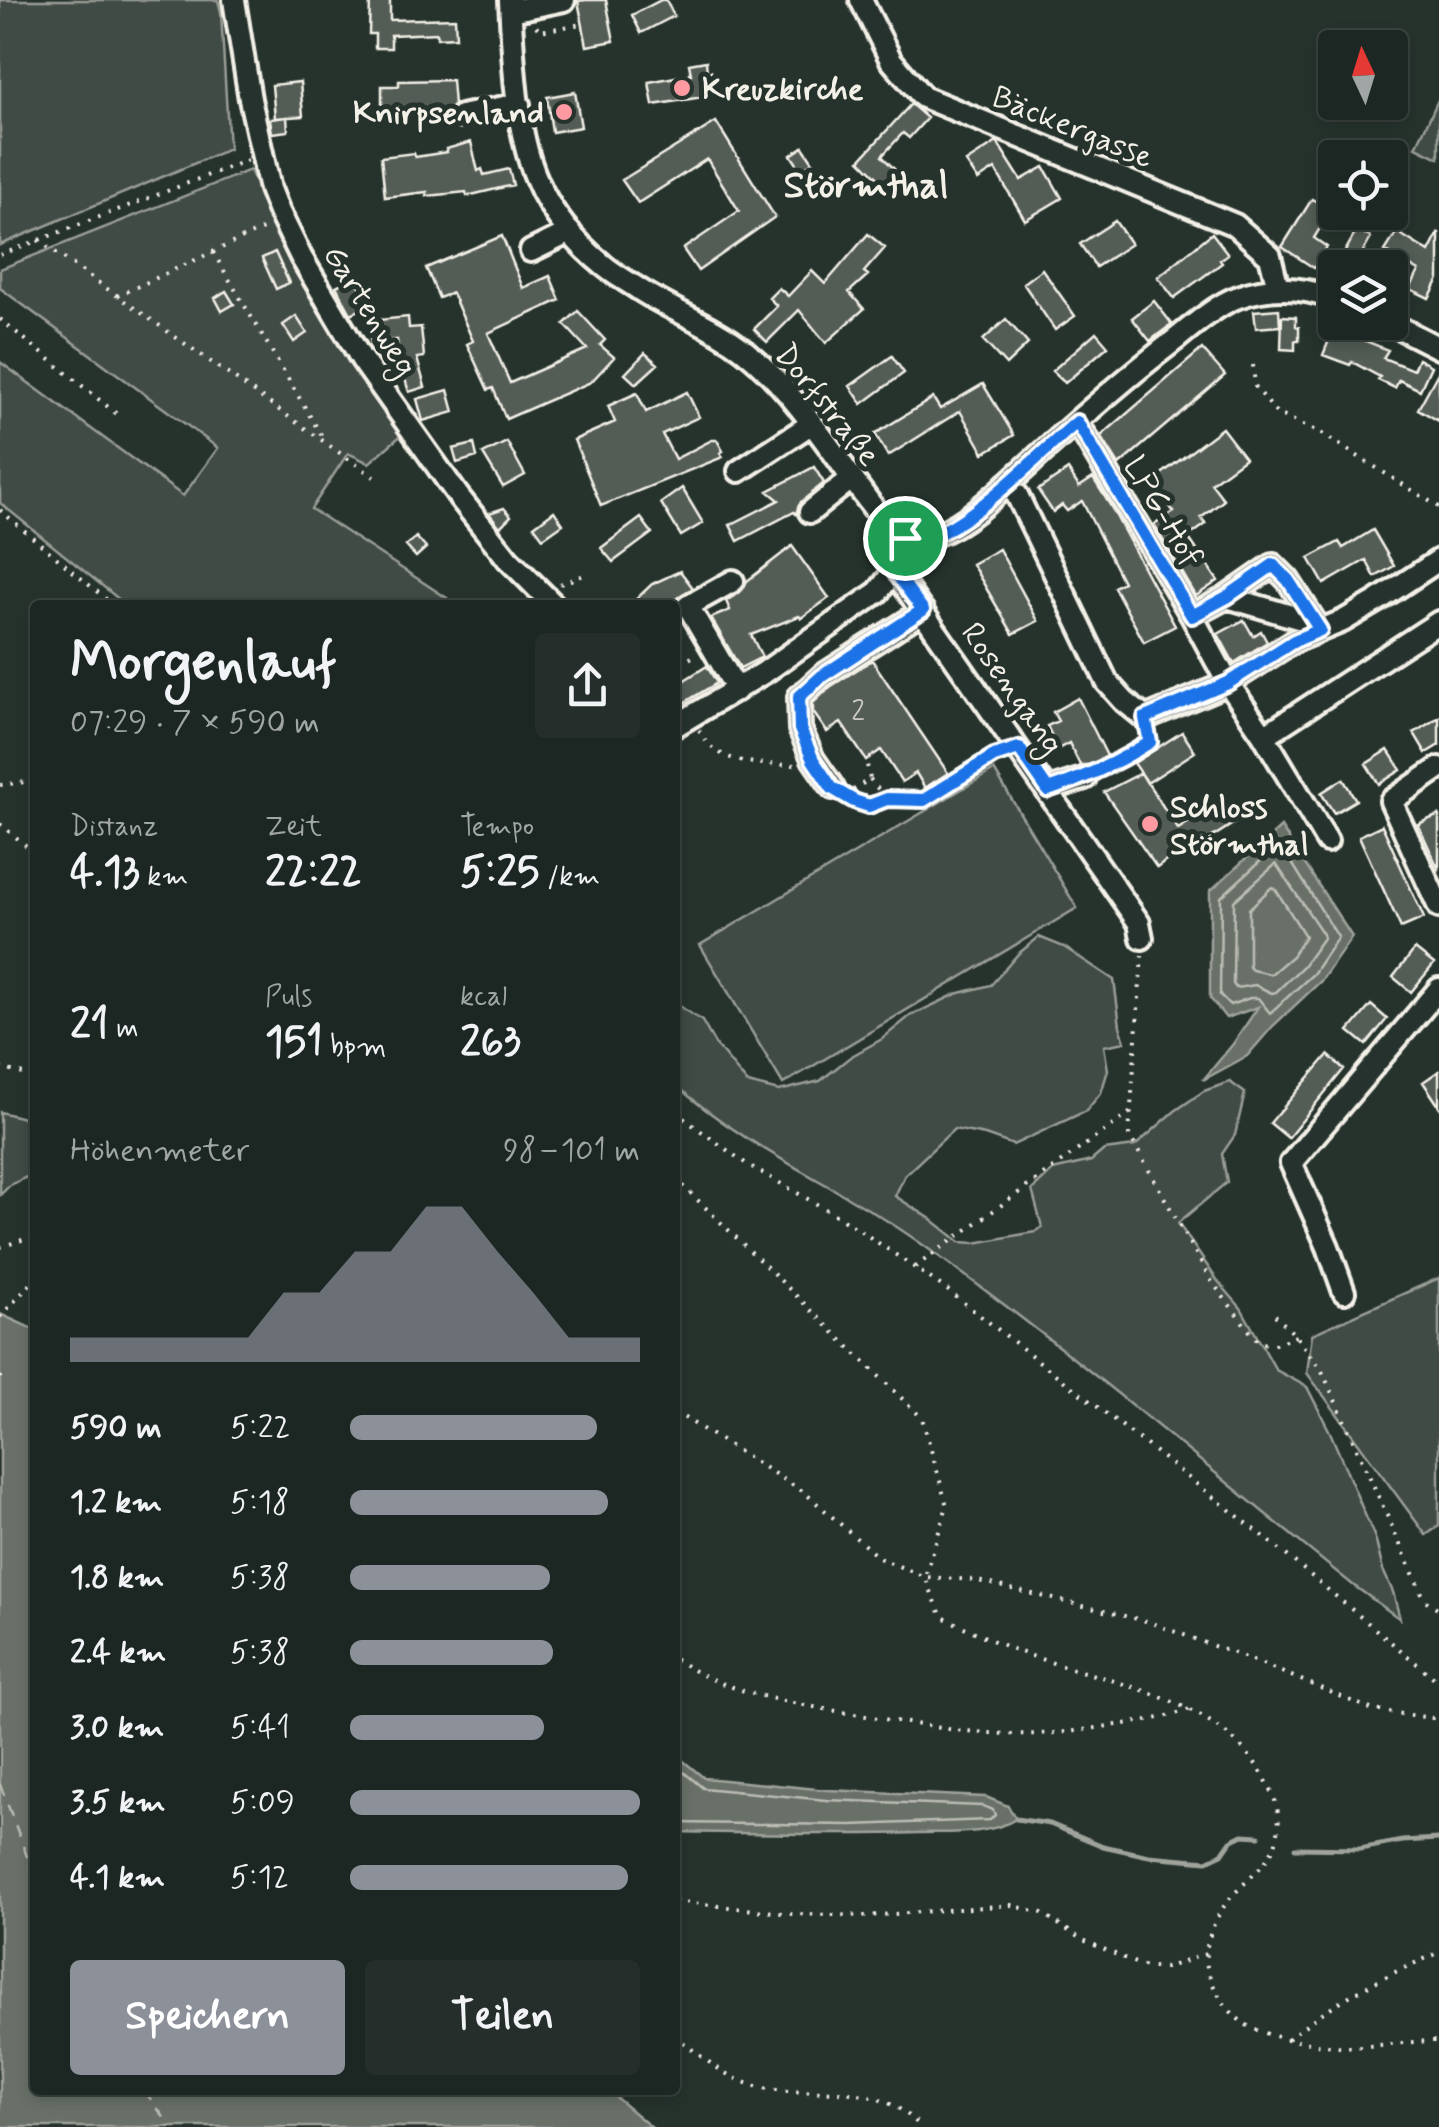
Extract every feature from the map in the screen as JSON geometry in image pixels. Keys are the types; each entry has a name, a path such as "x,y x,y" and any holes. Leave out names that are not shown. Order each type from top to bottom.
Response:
{"street":[{"name":"Gartenweg","path":"234,0 270,189 302,258 362,360 459,497 508,559 548,599"},
{"path":"516,6 564,0"},
{"name":"Bäckergasse","path":"861,0 891,60 923,97 1235,225 1270,256 1278,288"},
{"name":"Dorfstraße","path":"516,6 524,139 537,181 554,212 602,264 743,349 778,380 889,528 905,538"},
{"path":"462,116 519,104"},
{"path":"531,251 570,232"},
{"path":"683,722 738,690 878,592 894,571 905,538 921,539 956,524 1134,372 1205,318 1235,298 1278,288 1318,293"},
{"path":"1408,332 1439,348"},
{"name":"LPG-Hof","path":"1077,422 1228,683 1327,841"},
{"path":"739,471 811,424"},
{"path":"810,512 852,480"},
{"path":"1007,484 1017,495 1107,682 1145,718 1228,683 1318,627 1343,621 1439,560"},
{"path":"1192,616 1273,565 1288,580 1318,627"},
{"name":"Rosengang","path":"894,571 1140,923 1142,938"},
{"path":"733,581 688,606 738,690"},
{"path":"1227,597 1318,627"},
{"path":"832,788 813,760 800,729 799,697 822,676 923,610"},
{"path":"1264,736 1439,622"},
{"path":"1439,768 1391,800 1439,907"},
{"path":"1048,790 1085,778"},
{"path":"1344,1292 1291,1163 1439,988"}],"path":[{"path":"516,6 540,31 582,24"},
{"path":"0,255 263,154"},
{"path":"117,296 283,220"},
{"path":"38,240 374,477"},
{"path":"214,252 325,442"},
{"path":"0,319 118,415"},
{"path":"1254,365 1255,386 1276,413 1319,432 1439,507"},
{"path":"0,510 108,600"},
{"path":"548,599 556,585 587,574"},
{"path":"680,663 712,646"},
{"path":"680,673 681,682"},
{"path":"1085,778 1150,742 1145,718"},
{"path":"683,722 732,758 764,764 802,764 813,760"},
{"path":"870,779 844,795 869,806 887,799 924,800 994,756 1019,748"},
{"path":"866,760 870,779 887,799"},
{"path":"0,785 30,782"},
{"path":"0,824 30,850"},
{"path":"1142,938 1129,1135 1212,1282 1258,1342 1275,1344 1296,1336"},
{"path":"0,1068 30,1076"},
{"path":"914,1268 1131,1112"},
{"path":"680,1116 746,1163 846,1221 946,1289 1262,1535 1439,1682"},
{"path":"680,1183 922,1418 947,1506 925,1577 942,1617 1023,1653 1190,1709 1237,1742 1256,1765 1278,1810 1278,1828 1274,1846 1247,1884 1226,1904 1211,1934 1207,1967 1220,1998 1246,2024 1288,2039 1330,2046 1439,2041"},
{"path":"0,1247 30,1238"},
{"path":"0,1317 30,1285"},
{"path":"1275,1315 1322,1372 1425,1600 1439,1609"},
{"path":"680,1415 804,1492 879,1558 925,1577 974,1580 1146,1621 1373,1710 1432,1718 1439,1713"},
{"path":"680,1662 732,1687 808,1706 919,1725 1052,1734 1170,1716 1190,1709"},
{"path":"680,1902 791,1914 868,1916 1010,1905 1042,1913 1081,1939 1142,1966 1166,1968 1206,1954"},
{"path":"1288,2039 1356,1993 1439,1954"},
{"path":"680,2040 740,2080 772,2088 883,2098 921,2127"}],"shaded area":[{"path":"0,0 218,0 229,149 0,245"},
{"path":"1439,98 1439,158 1416,147"},
{"path":"250,170 316,303 405,432 369,463 348,453 311,509 446,600 120,600 0,503 0,362 183,496 218,448 0,288 0,269"},
{"path":"994,770 1077,908 783,1084 700,945"},
{"path":"1039,937 1064,947 1114,980 1125,1042 1104,1046 1108,1070 1101,1093 1086,1111 1013,1145 954,1129 905,1175 895,1196 960,1242 1035,1232 1042,1227 1032,1190 1053,1170 1091,1161 1104,1150 1135,1146 1204,1091 1230,1082 1245,1093 1235,1135 1222,1154 1227,1182 1178,1223 1241,1308 1276,1370 1307,1387 1375,1538 1400,1619 978,1285 892,1224 733,1129 680,1088 680,1006 702,1021 747,1083 779,1091 820,1081 910,1016 956,994 991,985"},
{"path":"0,1112 30,1120 30,1175 0,1195"},
{"path":"1439,1278 1439,1526 1426,1535 1307,1373 1312,1334"}],"water":[{"path":"1281,827 1352,937 1321,981 1247,1056 1203,1080 1258,1007 1226,1018 1210,998 1210,891"},
{"path":"0,1314 30,1328 30,2095 613,2095 651,2127 0,2127"},
{"path":"680,1758 704,1778 827,1790 986,1797 1008,1806 1016,1819 981,1831 680,1832"}],"building":[{"path":"370,0 390,0 390,20 455,18 456,37 437,38 437,33 391,35 391,48 375,48 375,34 369,34"},
{"path":"606,0 614,41 587,46 578,1"},
{"path":"666,0 674,16 641,33 632,15"},
{"name":"Kreuzkirche","path":"706,61 715,95 653,105 649,82 691,74 689,64"},
{"path":"452,80 454,105 448,114 424,114 424,109 398,110 391,117 382,107 382,86 399,86 399,81"},
{"path":"300,82 303,116 275,118 272,85"},
{"name":"Knirpsenland","path":"575,92 581,127 552,132 547,97"},
{"path":"911,104 927,118 909,138 903,133 882,156 897,172 884,184 860,160"},
{"path":"287,117 288,131 272,133 270,119"},
{"path":"716,122 775,217 698,271 683,249 739,211 707,159 638,203 622,180"},
{"path":"471,142 478,171 482,169 484,175 509,169 513,185 467,196 466,192 427,196 427,192 385,197 381,157 447,152 446,149"},
{"path":"997,142 1021,180 1044,167 1062,198 1025,220 995,169 978,180 966,162"},
{"path":"803,147 813,162 801,170 791,155"},
{"path":"1312,199 1318,202 1319,230 1314,238 1327,247 1318,250 1314,268 1282,247"},
{"path":"1115,221 1131,244 1096,267 1080,244"},
{"path":"1357,230 1371,238 1364,250 1346,250"},
{"path":"1397,232 1429,252 1439,232 1439,279 1429,298 1410,289 1419,271 1408,265 1408,250 1386,250"},
{"path":"1212,233 1228,254 1220,260 1222,263 1174,298 1158,277"},
{"path":"868,234 885,248 864,272 868,275 849,292 864,309 826,343 799,310 767,342 754,329 777,306 769,298 779,288 788,296 812,271 825,284"},
{"path":"502,236 523,288 550,276 560,300 488,333 510,383 587,349 564,324 578,311 605,340 600,345 614,357 591,382 506,419 467,344 473,341 452,293 439,298 426,268"},
{"path":"275,252 289,283 276,289 262,258"},
{"path":"1042,269 1075,316 1055,330 1023,283"},
{"path":"355,277 370,305 351,314 336,286"},
{"path":"226,291 234,304 222,311 215,298"},
{"path":"1154,301 1172,324 1150,341 1132,318"},
{"path":"1279,309 1280,326 1256,328 1254,311"},
{"path":"296,316 307,333 294,342 283,325"},
{"path":"1282,316 1296,317 1299,341 1295,341 1295,350 1281,349"},
{"path":"408,317 409,328 421,327 424,357 417,358 425,387 409,392 397,340 371,343 368,321"},
{"path":"1006,319 1028,344 1006,365 983,340"},
{"path":"1096,332 1108,346 1065,383 1052,371"},
{"path":"1329,340 1363,340 1388,350 1383,358 1413,370 1418,359 1431,366 1420,390 1399,380 1395,388 1352,362 1350,365 1323,355"},
{"path":"1202,349 1225,375 1119,465 1101,436"},
{"path":"645,353 658,364 636,384 625,374"},
{"path":"892,356 904,373 862,404 850,386"},
{"path":"1439,371 1439,421 1418,409"},
{"path":"983,384 1014,435 984,453 960,411 888,456 875,434 933,398 940,409"},
{"path":"448,390 454,412 423,421 417,399"},
{"path":"687,392 699,417 662,434 675,459 712,440 717,440 723,457 601,506 574,440 615,422 608,406 637,393 646,412"},
{"path":"1222,428 1245,458 1211,483 1224,500 1201,518 1206,524 1188,537 1218,581 1196,596 1154,525 1174,512 1151,482"},
{"path":"507,442 525,475 503,487 483,454"},
{"path":"474,444 477,457 457,463 453,449"},
{"path":"814,467 824,483 801,502 796,514 738,541 730,525 779,500 768,491"},
{"path":"1068,470 1079,487 1093,478 1175,626 1144,642 1114,587 1123,582 1082,501 1067,511 1062,505 1053,512 1038,490"},
{"path":"682,488 703,523 681,536 661,503"},
{"path":"504,508 511,516 500,527 489,513"},
{"path":"554,511 563,524 543,538 534,526"},
{"path":"641,518 652,533 613,562 601,548"},
{"path":"1373,530 1394,566 1375,577 1366,560 1324,584 1309,558 1339,542 1343,548"},
{"path":"416,537 426,548 416,557 406,546"},
{"path":"792,546 829,598 801,618 751,635 762,657 740,668 711,618 730,610 726,601"},
{"path":"999,549 1038,621 1013,634 972,564"},
{"path":"680,571 693,588 677,600 635,600 652,584"},
{"path":"1244,620 1253,636 1261,631 1267,642 1234,663 1218,634"},
{"path":"872,660 948,773 925,788 916,773 902,782 881,750 866,760 841,723 827,732 813,712 813,703 830,687"},
{"path":"707,666 717,683 680,705 680,683"},
{"path":"1078,698 1108,758 1090,765 1080,765 1069,743 1058,749 1047,726 1058,721 1053,712"},
{"path":"1439,717 1439,745 1426,753 1414,733"},
{"path":"1182,732 1195,752 1147,783 1178,829 1226,799 1239,820 1192,850 1188,844 1157,868 1104,792 1141,773 1134,763"},
{"path":"1388,750 1401,770 1379,784 1366,764"},
{"path":"1343,779 1356,800 1334,813 1321,793"},
{"path":"1439,815 1439,870 1418,824"},
{"path":"1382,825 1424,918 1401,928 1359,836"},
{"path":"1415,949 1434,964 1411,992 1393,977"},
{"path":"1371,1005 1387,1019 1366,1045 1349,1031"},
{"path":"1328,1055 1344,1069 1288,1138 1270,1123"},
{"path":"1439,1071 1439,1106 1423,1082"}],"waterway":[{"path":"1016,1819 1050,1824 1103,1846 1149,1856 1207,1861 1222,1854 1231,1841 1243,1835 1259,1836"},
{"path":"1295,1848 1360,1849 1439,1839"}],"ferry route":[{"path":"0,1784 30,1865"},
{"path":"148,2095 171,2127"}],"place":[{"name":"Kreuzkirche","path":"682,88"},
{"name":"Knirpsenland","path":"564,112"},
{"name":"Schloss Störmthal","path":"1150,824"}],"district":[{"name":"Störmthal","path":"866,184"}],"route":[{"path":"1077,422 1192,616 1273,565 1288,580 1320,630 1294,641 1228,683 1145,718 1150,742 1085,778 1048,790 1019,748 994,756 924,800 887,799 869,806 832,788 813,760 800,729 799,697 822,676 923,610 894,571 905,538 921,539 956,524 1077,422"}]}
